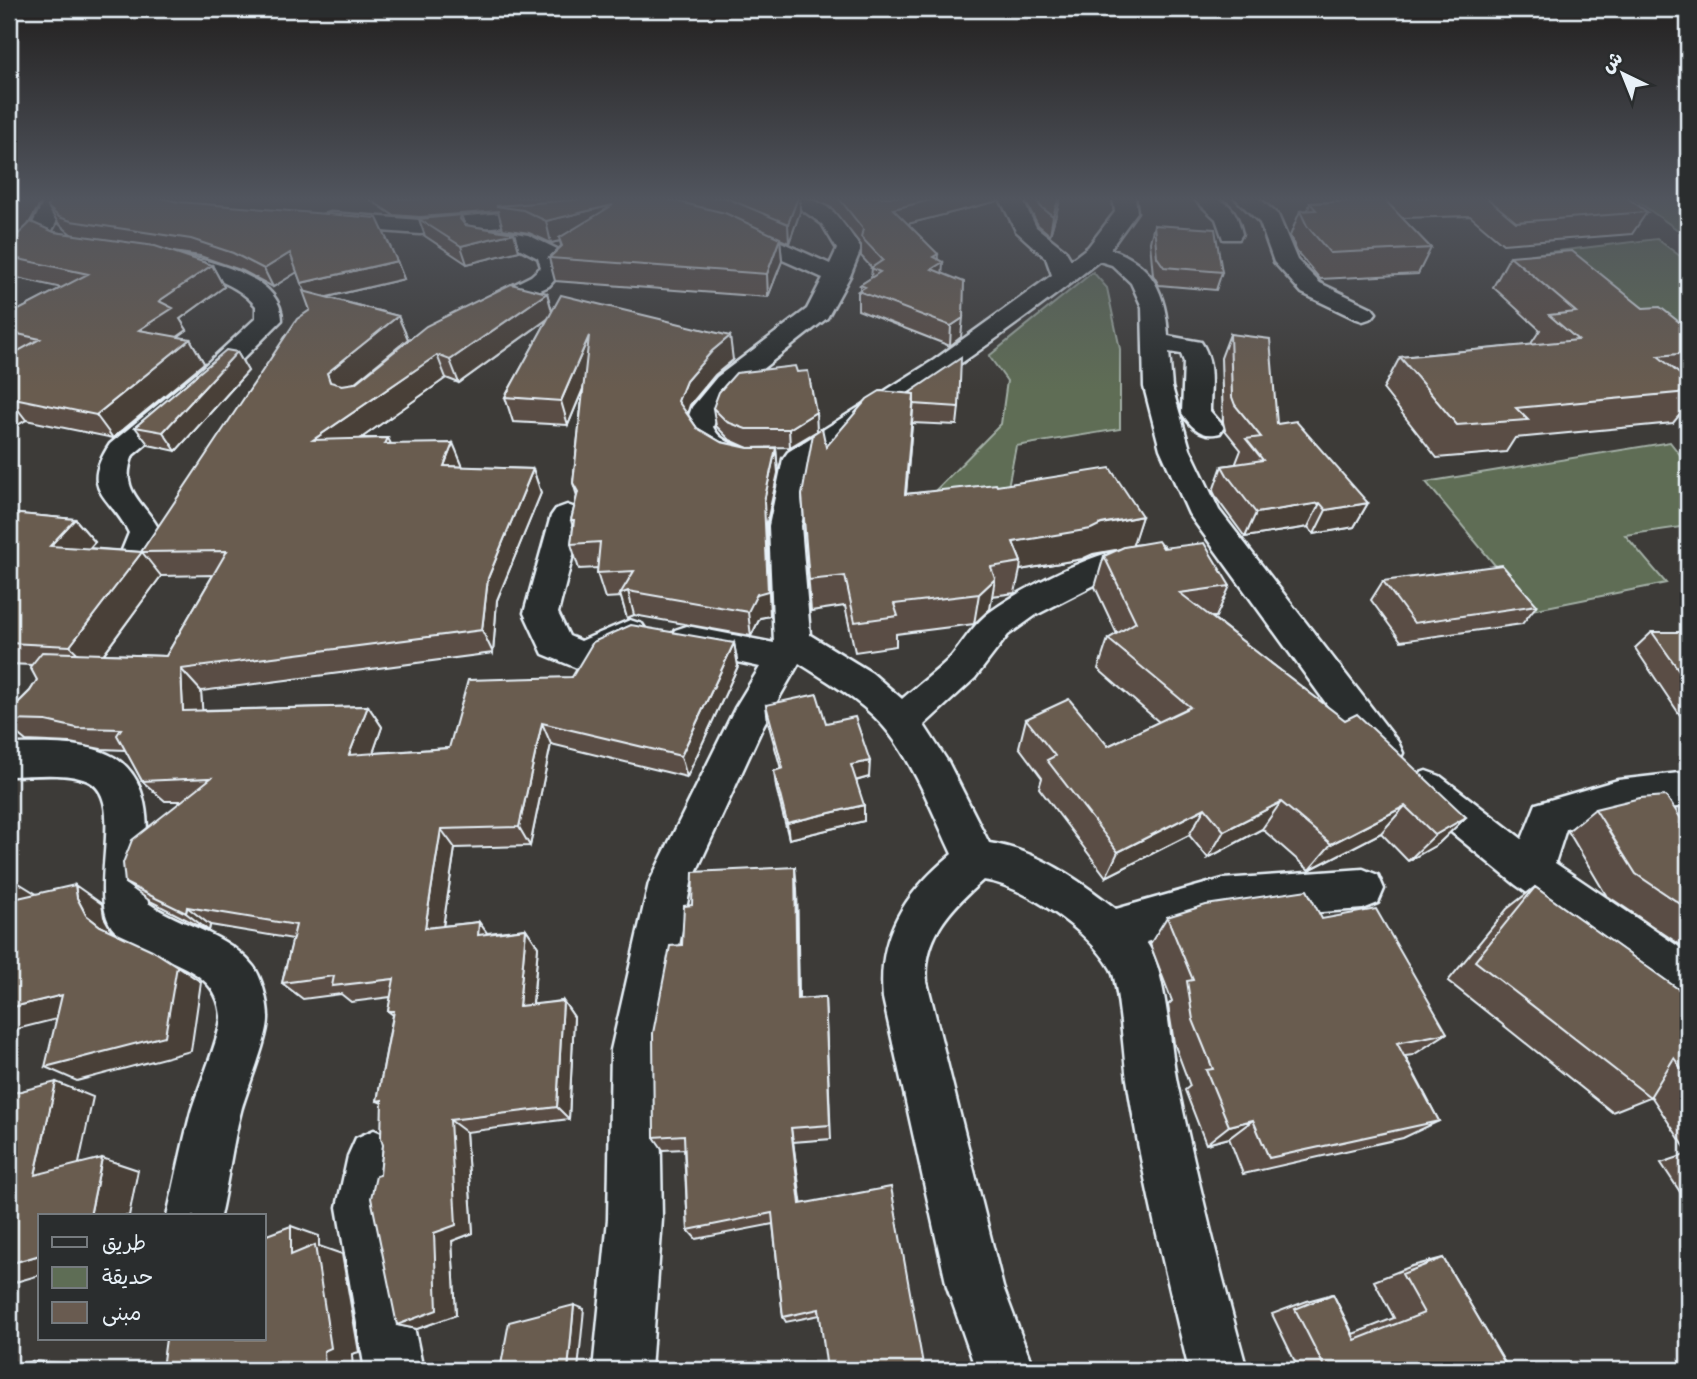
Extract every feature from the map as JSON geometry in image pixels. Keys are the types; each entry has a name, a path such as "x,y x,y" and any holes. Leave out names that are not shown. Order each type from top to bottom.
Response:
{"street":[{"path":"134,560 145,533 138,519 112,488 112,470 120,451 211,375 269,320 269,306 260,295 237,281 173,261"},
{"path":"457,323 540,281 553,268 551,261"},
{"path":"805,261 838,276"},
{"path":"844,261 818,313 727,383 706,407 699,427 705,442 719,452 768,463 798,459 943,366 1084,261"},
{"path":"1058,261 1065,276"},
{"path":"1121,261 1142,280 1154,307 1158,387 1175,449 1205,514 1382,751 1531,871 1688,979"},
{"path":"1286,261 1311,288 1363,313"},
{"path":"1156,342 1192,348 1197,362 1196,413 1210,427"},
{"path":"622,1370 635,1219 635,1050 670,883 748,719 787,650 785,526 798,459"},
{"path":"567,516 541,613 556,645 582,656 635,631 787,650 859,683 902,722 934,774 976,860"},
{"path":"902,722 947,683 996,626 1024,606 1105,565 1228,543"},
{"path":"11,739 108,771 122,789 127,813 124,890 129,915 151,930 181,941 210,957 238,983 245,1019 216,1112 194,1214"},
{"path":"1531,871 1550,817 1594,802 1643,791 1688,789"},
{"path":"1005,1370 975,1287 906,998 904,976 911,933 942,888 976,860 1010,865 1068,898 1110,933 1134,963 1152,1081 1187,1249 1218,1370"},
{"path":"1110,933 1223,899 1363,889"},
{"path":"374,1156 363,1207 394,1370"}],"green space":[{"path":"1543,261 1688,262 1688,370"},
{"path":"1093,272 1107,288 1120,349 1120,429 1016,446 1006,497 930,496 1001,424 1007,381 989,356"},
{"path":"1670,442 1688,465 1688,526 1625,535 1666,583 1532,610 1426,482"}],"building":[{"path":"29,261 201,261 212,265 159,301 173,308 139,330 190,339 96,415 9,397 9,356 40,339 9,332 9,315 88,274"},
{"path":"249,261 276,261 264,269"},
{"path":"293,261 395,261 301,283"},
{"path":"595,261 772,261 767,274"},
{"path":"881,261 943,262 932,269 964,282 963,318 951,326 858,291 865,287 860,285 880,272 871,268"},
{"path":"1160,261 1220,261 1222,272 1164,267"},
{"path":"1516,261 1585,261 1643,308 1660,307 1688,329 1688,353 1658,356 1688,381 1688,392 1516,408 1528,420 1457,425 1400,357 1578,340 1549,315 1576,312"},
{"path":"511,284 547,293 450,360 437,355 313,440 388,438 385,444 453,443 444,466 533,469 488,578 482,630 181,669 183,711 368,706 349,755 449,748 468,680 572,677 593,642 631,625 734,643 681,756 542,723 519,827 441,829 425,928 479,922 478,935 526,929 519,1006 563,1001 557,1107 450,1120 456,1225 434,1233 437,1310 397,1325 371,1198 376,1176 380,1175 383,1145 382,1100 377,1101 394,1011 388,1011 394,979 332,986 334,976 282,983 296,925 187,907 186,913 125,883 123,863 132,840 211,778 142,781 117,735 121,729 77,728 46,721 9,720 9,712 37,680 30,667 42,652 166,656 227,551 142,552 70,646 9,643 9,513 75,519 50,546 141,552 297,319 310,310 303,291 398,316 327,373 330,382 342,385 355,383 426,326"},
{"path":"561,295 730,336 712,351 686,381 678,401 697,428 721,442 748,448 776,448 764,501 768,591 757,594 748,612 628,591 620,594 634,571 597,573 600,542 571,544 574,520 571,520 578,492 573,483 589,336 561,401 505,397"},
{"path":"1230,334 1270,339 1277,424 1296,421 1368,503 1326,510 1320,503 1256,513 1222,466 1263,460 1246,439 1261,437 1235,405 1232,397"},
{"path":"226,350 237,352 163,432 135,427"},
{"path":"961,358 959,407 914,404 914,394 909,393"},
{"path":"795,366 797,372 808,371 816,412 789,429 746,429 727,422 713,408 719,392 736,373"},
{"path":"880,391 914,394 905,494 997,486 1110,468 1142,516 1101,524 1091,529 1013,542 1021,562 991,567 995,579 979,594 894,604 898,616 855,622 845,576 809,580 802,495 813,434 822,428 826,447 867,399"},
{"path":"1158,541 1163,548 1204,543 1230,586 1180,593 1345,720 1357,714 1466,817 1435,835 1405,806 1331,844 1281,802 1224,831 1205,808 1118,852 1047,760 1055,756 1026,719 1069,699 1108,746 1190,707 1108,639 1136,622 1104,556 1124,547"},
{"path":"1502,565 1537,605 1414,623 1383,581"},
{"path":"1652,632 1688,632 1688,683"},
{"path":"817,694 826,723 855,717 870,761 851,765 864,805 787,823 774,771 783,768 766,705"},
{"path":"1666,796 1688,829 1688,909 1636,874 1595,809 1640,798"},
{"path":"795,867 797,999 825,997 830,1125 791,1128 800,1204 891,1187 924,1370 827,1370 819,1309 783,1317 772,1213 688,1230 684,1135 654,1137 653,1033 670,946 682,945 684,906 692,905 693,872"},
{"path":"14,880 9,897 9,881"},
{"path":"75,885 77,898 86,915 100,926 152,950 177,966 165,1036 45,1067 62,995 9,1008 9,900"},
{"path":"1535,887 1688,996 1688,1078 1674,1058 1650,1097 1475,961"},
{"path":"1307,890 1322,919 1376,909 1447,1033 1397,1043 1439,1121 1269,1158 1253,1120 1229,1126 1206,1070 1213,1069 1193,1020 1187,981 1193,980 1167,917 1206,905"},
{"path":"56,1082 35,1175 102,1158 90,1214 38,1214 38,1256 9,1264 9,1094"},
{"path":"291,1226 291,1255 315,1245 331,1348 324,1351 325,1370 155,1370 162,1368 166,1340 266,1340 266,1235"},
{"path":"1443,1258 1509,1370 1326,1370 1295,1309 1333,1294 1355,1340 1424,1313 1402,1274"},
{"path":"574,1305 568,1370 500,1370 509,1322"},
{"path":"32,1361 30,1370 9,1370 9,1368"}]}
